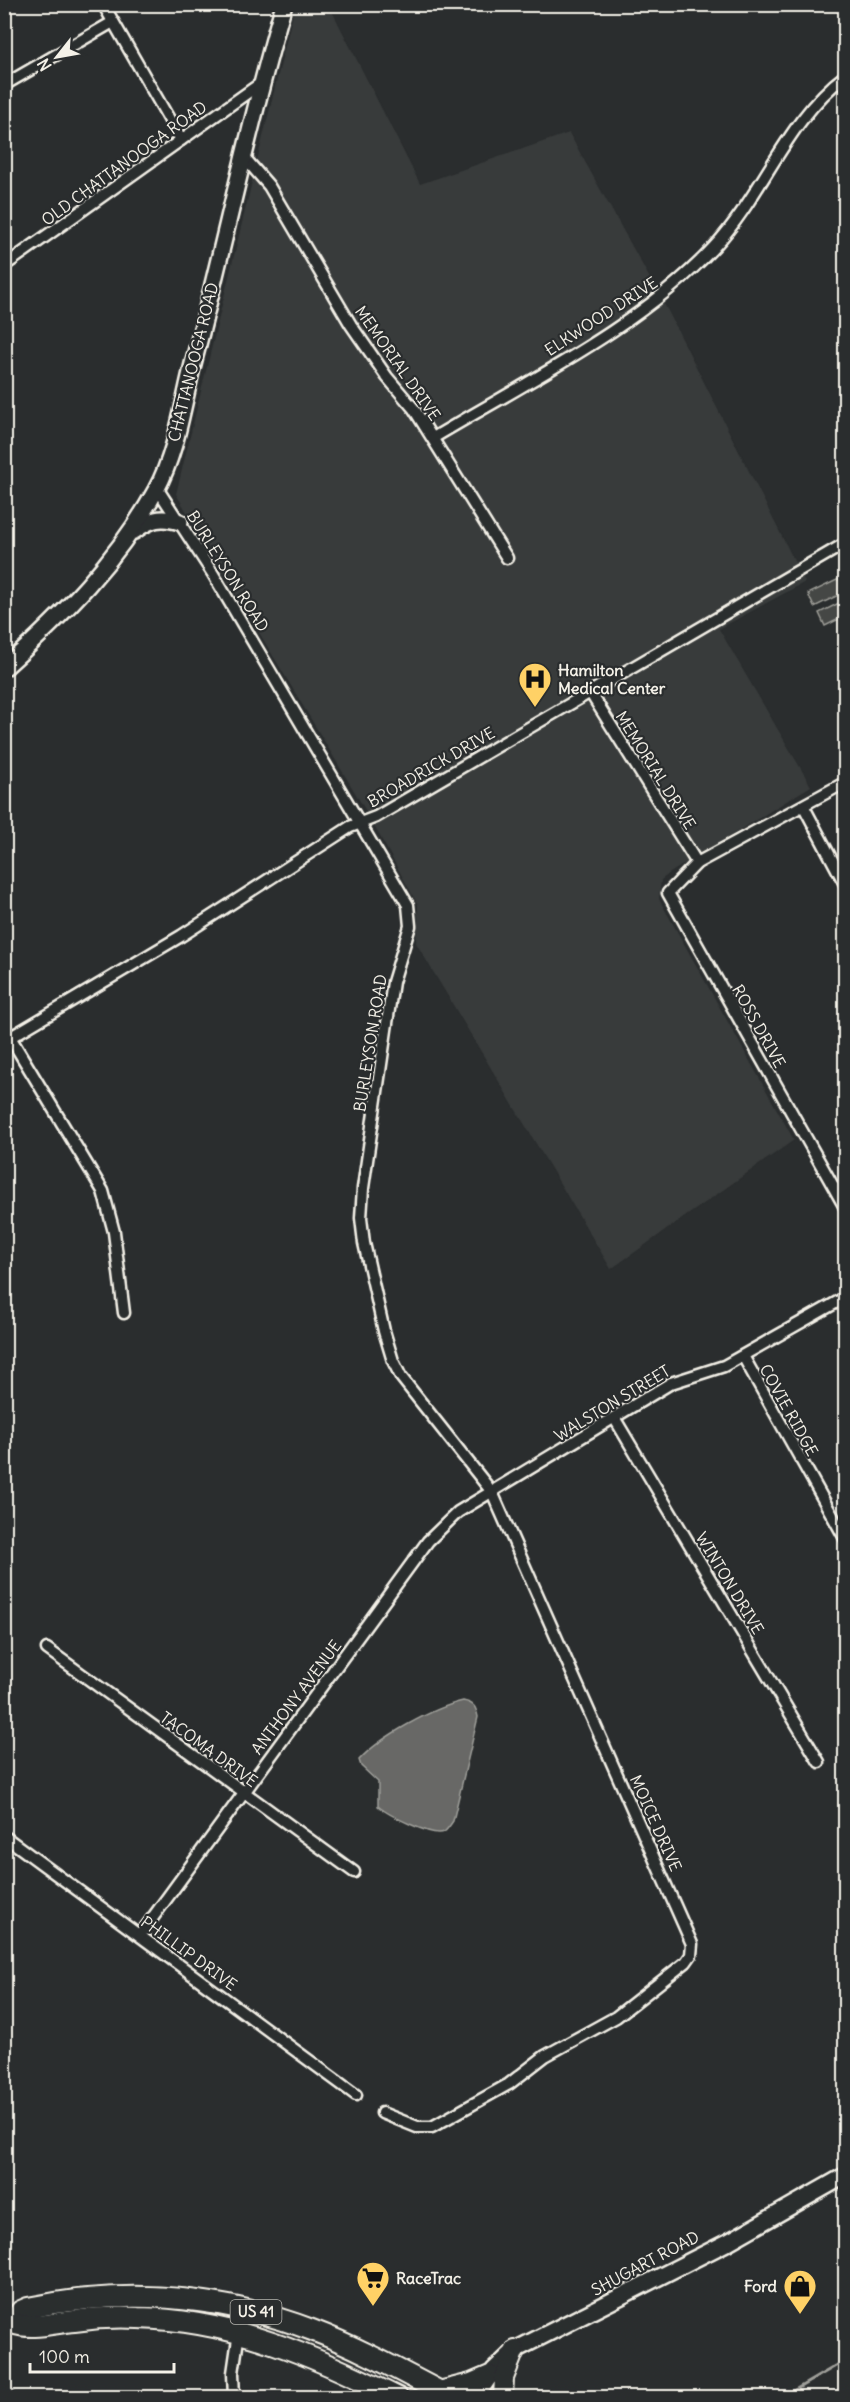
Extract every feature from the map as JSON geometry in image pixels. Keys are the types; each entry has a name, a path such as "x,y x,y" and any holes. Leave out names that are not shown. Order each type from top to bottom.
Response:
{"highway":[{"name":"US 41","path":"8,2324 21,2311 28,2308 93,2298 143,2296 212,2303 263,2314 312,2330 445,2394"},
{"name":"US 41","path":"8,2324 27,2328 89,2319 154,2318 192,2322 239,2332 328,2363 398,2397"}],"main road":[{"name":"CHATTANOOGA ROAD","path":"4,668 84,591 129,535 158,488 174,440 261,83 284,4"},
{"path":"129,535 152,519 165,517 180,522"},
{"name":"SHUGART ROAD","path":"475,2397 490,2374 515,2350 728,2242 846,2175"},
{"path":"503,2397 504,2378 515,2350"},
{"path":"445,2394 490,2374"}],"street":[{"path":"103,4 181,140"},
{"path":"4,85 113,22"},
{"name":"ELKWOOD DRIVE","path":"433,438 652,305 715,246 748,204 790,134 811,106 846,75"},
{"name":"OLD CHATTANOOGA ROAD","path":"4,266 261,83"},
{"name":"MEMORIAL DRIVE","path":"243,156 269,186 377,364 414,409 507,558"},
{"name":"BURLEYSON ROAD","path":"158,488 408,905 411,916 393,982 368,1154 362,1218 364,1244 388,1345 400,1377 492,1492"},
{"name":"BROADRICK DRIVE","path":"7,1035 181,936 350,827 376,817 846,543"},
{"name":"MEMORIAL DRIVE","path":"590,692 697,863"},
{"path":"697,863 804,807 846,782"},
{"path":"804,807 846,886"},
{"name":"ROSS DRIVE","path":"697,863 668,893 846,1209"},
{"path":"7,1035 103,1191 114,1232 124,1313"},
{"name":"WALSTON STREET","path":"492,1492 672,1383 724,1366 846,1297"},
{"name":"COVIE RIDGE","path":"743,1356 846,1540"},
{"name":"WINTON DRIVE","path":"615,1419 819,1762"},
{"name":"ANTHONY AVENUE","path":"140,1935 428,1540 458,1512 492,1492"},
{"name":"MOICE DRIVE","path":"382,2113 424,2128 439,2123 501,2088 551,2053 616,2017 686,1962 691,1955 692,1944 492,1492"},
{"name":"TACOMA DRIVE","path":"47,1649 354,1872"},
{"name":"PHILLIP DRIVE","path":"4,1836 356,2095"},
{"path":"234,2397 233,2373 239,2332"}],"shaded area":[{"name":"Hamilton Medical Center","path":"295,5 333,13 420,184 569,133 668,311 805,582 719,629 811,786 670,873 661,880 659,899 794,1140 611,1269 416,943 418,905 363,806 176,494"},
{"path":"839,579 845,592 814,607 808,594"},
{"path":"845,600 845,616 825,626 819,613"},
{"path":"463,1701 474,1706 478,1717 453,1821 448,1828 444,1832 430,1832 378,1806 378,1782 361,1766 359,1760 380,1742 408,1724"}],"waterway":[{"path":"781,2398 846,2360"},
{"path":"4,2386 19,2398"}],"place":[{"name":"Hamilton Medical Center","path":"535,708"},
{"name":"RaceTrac","path":"373,2307"},
{"name":"Ford","path":"800,2315"}]}
